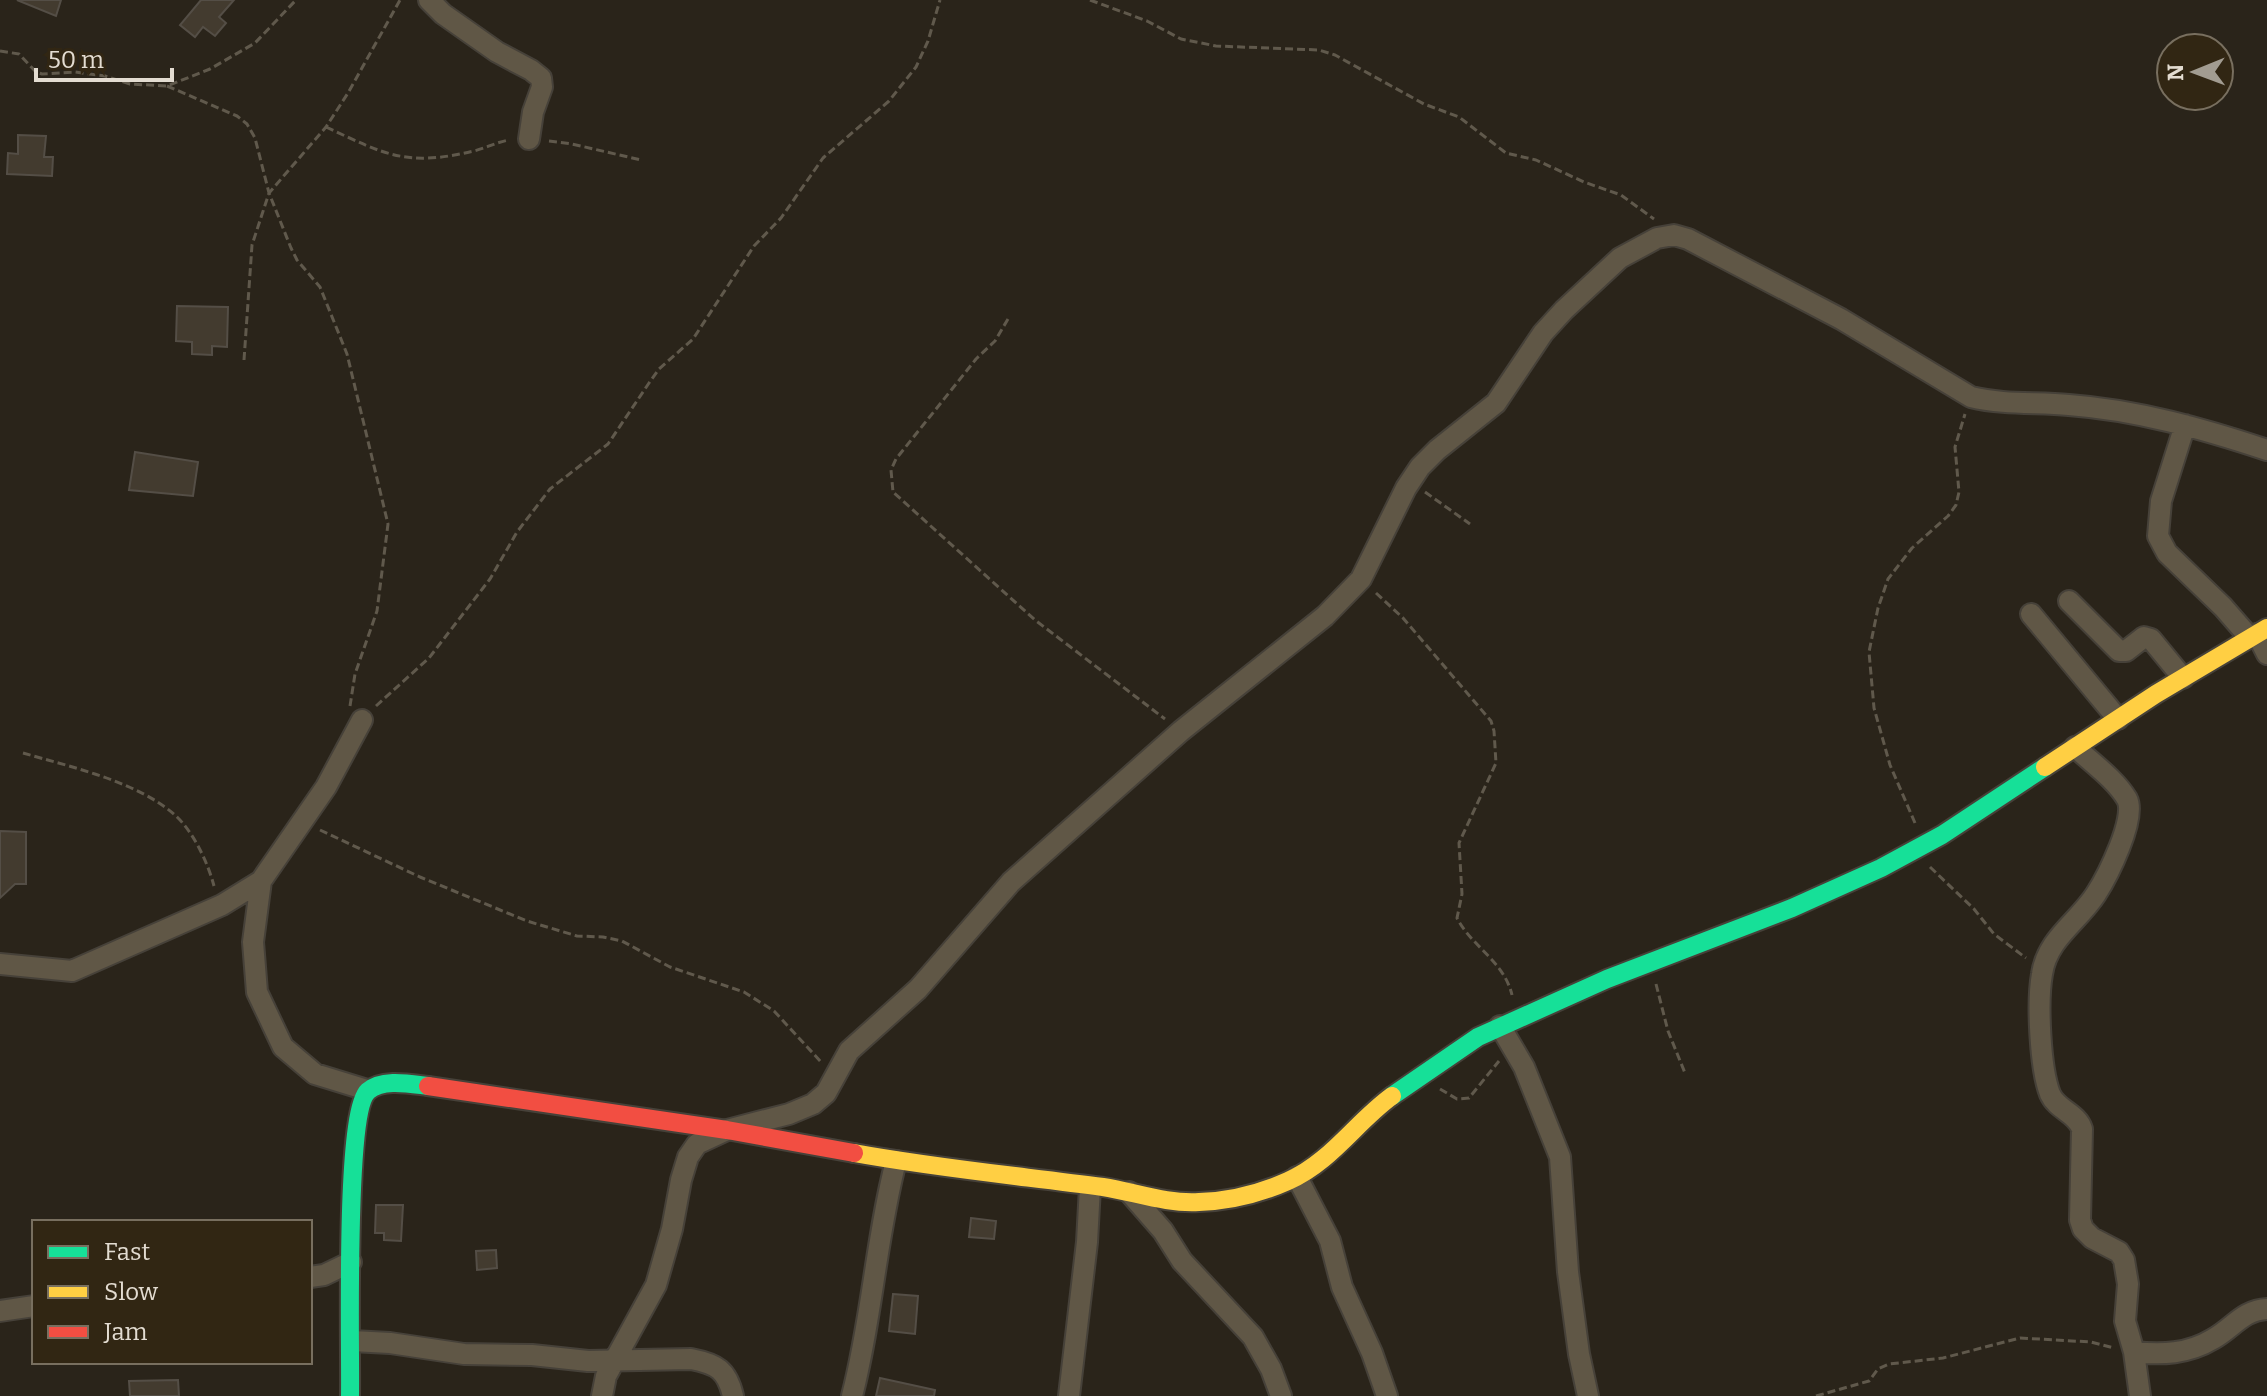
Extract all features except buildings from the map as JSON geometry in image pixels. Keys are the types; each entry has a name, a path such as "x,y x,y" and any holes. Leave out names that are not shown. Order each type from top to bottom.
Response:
{"street":[{"path":"429,0 443,14 497,52 541,78 542,87 533,112 529,139"},
{"path":"602,1396 606,1376 656,1285 688,1157 697,1144 727,1130 789,1114 813,1104 826,1093 849,1051 929,978 1011,882 1181,731 1325,616 1361,579 1406,488 1437,450 1496,403 1543,333 1620,258 1657,238 1674,235 1688,239 1841,319 1903,359 1971,397 1989,401 2070,405 2185,425 2267,450"},
{"path":"2185,425 2161,501 2158,536 2167,553 2223,607 2258,633 2267,654"},
{"path":"2069,601 2119,651 2126,651 2144,637 2151,639 2183,678"},
{"path":"2031,614 2118,719"},
{"path":"261,881 255,910 253,967 257,992 283,1047 315,1074 367,1090 380,1084 450,1088 727,1130 896,1161 1129,1192 1167,1201 1200,1202 1246,1195 1297,1177 1327,1156 1388,1099 1478,1037 1507,1022 1653,961 1792,908 1920,847 2258,633"},
{"path":"0,964 72,971 222,905 261,881 326,787 356,714"},
{"path":"2075,747 2119,788 2128,802 2129,821 2095,896 2054,943 2042,969 2039,994 2041,1020 2050,1094 2055,1103 2080,1123 2082,1129 2080,1220 2083,1229 2092,1238 2119,1252 2124,1260 2128,1284 2125,1321 2134,1352 2140,1396"},
{"path":"1507,1022 1513,1047 1542,1107 1560,1157 1569,1286 1588,1396"},
{"path":"350,1396 351,1262 358,1115 367,1090"},
{"path":"852,1396 896,1161"},
{"path":"1297,1177 1330,1241 1342,1287 1372,1353 1387,1396"},
{"path":"1069,1396 1087,1242 1090,1187"},
{"path":"1129,1192 1163,1231 1182,1261 1253,1337 1271,1369 1281,1396"},
{"path":"312,1277 324,1275 351,1262"},
{"path":"0,1311 32,1306"},
{"path":"2134,1352 2161,1355 2179,1352 2215,1338 2237,1319 2256,1310 2267,1309"},
{"path":"352,1341 464,1354 705,1362 728,1377 733,1396"}],"path":[{"path":"167,86 244,51 296,0"},
{"path":"244,360 252,245 269,193 326,127 400,0"},
{"path":"356,714 429,658 490,579 517,532 550,489 608,444 654,376 693,339 754,246 781,218 823,158 889,101 916,67 928,41 940,0"},
{"path":"1090,0 1147,21 1181,39 1216,46 1305,48 1335,55 1424,104 1459,117 1506,153 1536,160 1621,195 1655,220 1657,238"},
{"path":"0,51 19,54 36,72 42,74 75,72 105,76 130,84 167,86 237,116 247,124 255,138 269,193 297,260 320,287 347,354 388,524 377,611 355,674 356,714"},
{"path":"326,127 386,155 410,159 477,150 506,140 529,139 572,144 641,160"},
{"path":"1008,319 995,341 976,359 896,459 891,470 893,492 1035,620 1181,731"},
{"path":"1971,397 1955,447 1959,492 1956,505 1912,548 1888,579 1869,652 1871,692 1890,765 1920,847 1994,934 2042,969"},
{"path":"1406,488 1424,491 1470,524"},
{"path":"1361,579 1403,618 1491,721 1497,759 1459,843 1462,894 1457,918 1496,963 1509,984 1507,1022"},
{"path":"23,753 121,785 178,817 207,864 222,905"},
{"path":"301,824 333,834 420,877 527,921 577,936 622,941 670,967 758,998 774,1011 834,1079"},
{"path":"1653,961 1668,1031 1685,1073"},
{"path":"1420,1076 1450,1096 1466,1100 1513,1047"},
{"path":"1816,1396 1869,1381 1878,1369 1889,1364 1943,1358 2020,1338 2091,1342 2134,1352"}],"traffic: fast":[{"path":"1392,1096 1478,1037 1607,979 1792,908 1881,868 1942,835 2045,767"},
{"path":"350,1396 352,1185 360,1109 368,1091 381,1084 428,1086"}],"traffic: slow":[{"path":"2045,767 2156,694 2267,628"},
{"path":"854,1153 1103,1187 1175,1201 1210,1201 1256,1193 1303,1173 1330,1153 1392,1096"}],"traffic: jam":[{"path":"428,1086 727,1130 854,1153"}]}
